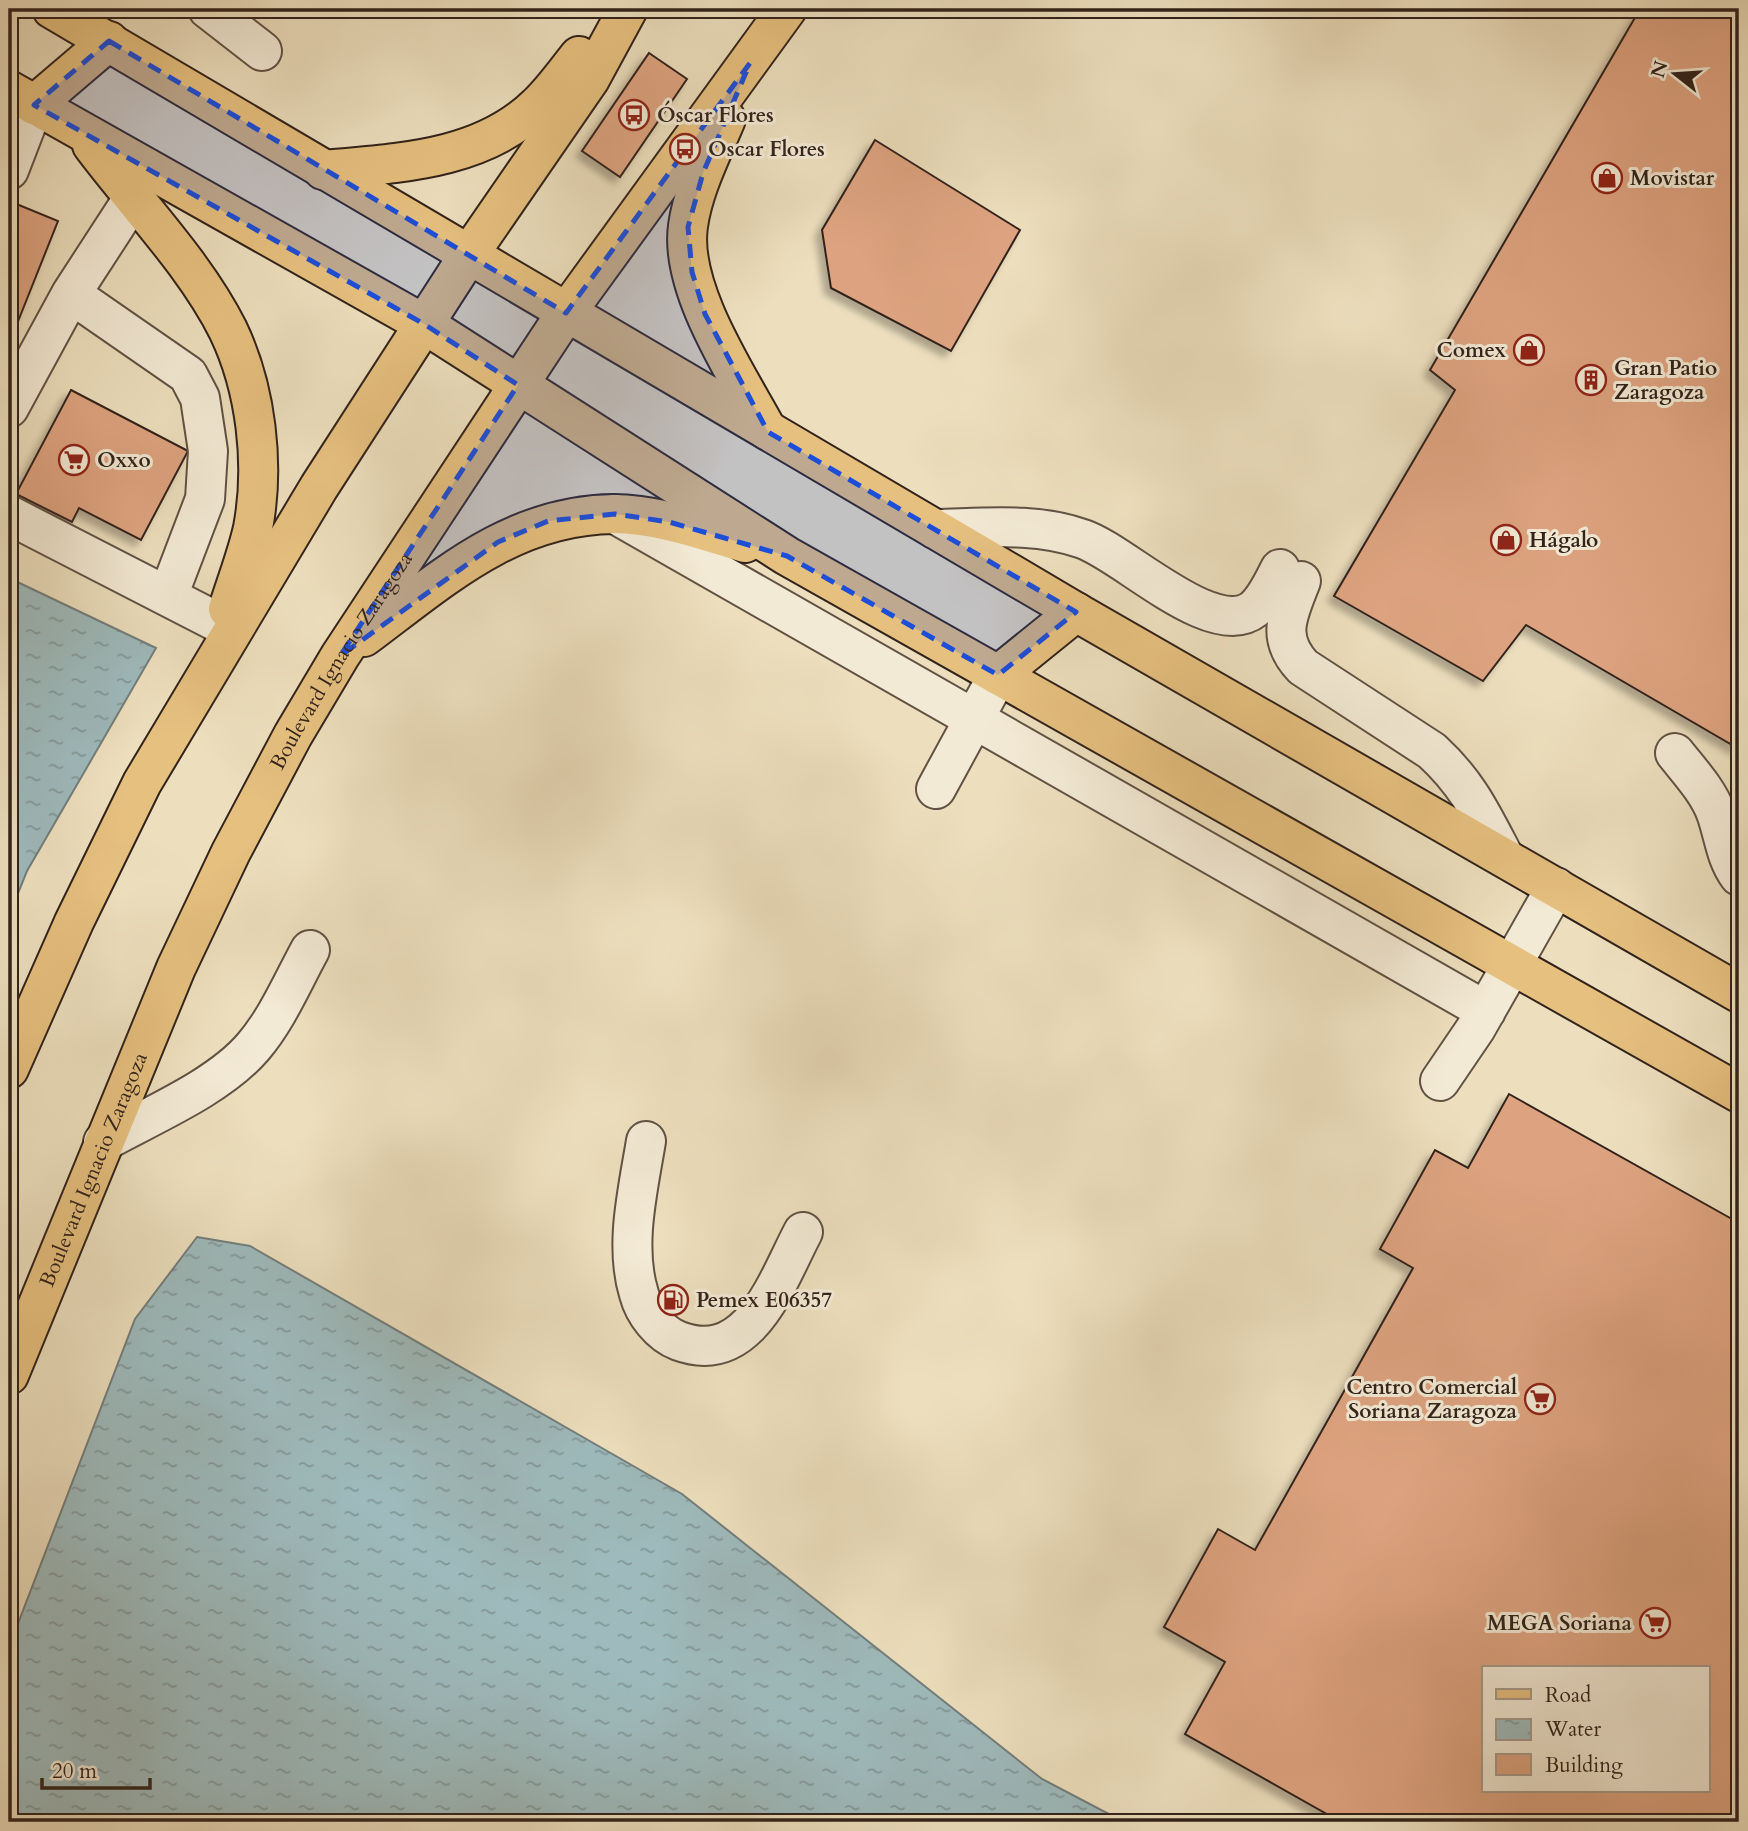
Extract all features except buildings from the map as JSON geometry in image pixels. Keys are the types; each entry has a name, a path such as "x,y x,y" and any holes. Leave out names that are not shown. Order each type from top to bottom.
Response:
{"main road":[{"path":"52,9 1076,612 1739,993"},
{"path":"323,170 440,156 489,140 537,106 619,9"},
{"path":"9,1069 74,922 142,783 220,640 470,253 590,79 628,9"},
{"name":"Boulevard Ignacio Zaragoza","path":"9,1375 176,968 230,852 340,656 566,313 750,64 787,9"},
{"path":"108,41 21,98 424,324 788,555 1739,1093"},
{"path":"750,64 703,173 688,228 692,272 705,314 768,432"},
{"path":"85,135 132,200 183,260 228,329 247,383 259,476 253,529 220,640"},
{"path":"340,656 446,575 498,542 548,521 615,514 669,522 788,555"},
{"path":"998,675 1076,612"}],"lane":[{"path":"208,9 262,51"},
{"path":"9,170 21,98"},
{"path":"9,408 71,294 132,200"},
{"path":"71,294 188,374 200,398 208,451 205,499 168,596"},
{"path":"200,398 247,383"},
{"path":"615,514 1486,1011"},
{"path":"9,515 168,596 220,640"},
{"path":"935,529 1036,528 1066,534 1109,552 1195,607 1229,617 1254,609 1290,575 1286,631 1287,647 1294,657 1303,667 1432,751 1450,768 1476,801 1504,857"},
{"path":"936,789 998,675"},
{"path":"1675,753 1707,795 1716,814 1730,863 1739,876"},
{"path":"1440,1081 1486,1011 1556,887"},
{"path":"103,1142 204,1086 251,1050 266,1030 310,950"},
{"path":"646,1141 636,1206 634,1271 639,1295 650,1318 674,1339 707,1349 730,1342 757,1315 803,1232"}],"highlighted area":[{"path":"109,41 566,313 750,63 703,173 688,227 692,272 705,314 768,432 1076,612 998,675 787,556 669,522 615,514 548,521 498,542 340,656 518,385 424,324 34,105"}],"water":[{"path":"9,578 156,648 27,871 9,916"},
{"path":"197,1237 250,1246 682,1494 1042,1779 1124,1822 9,1822 9,1647 135,1319"}],"place":[{"name":"Óscar Flores","path":"634,115"},
{"name":"Oscar Flores","path":"685,149"},
{"name":"Movistar","path":"1607,178"},
{"name":"Comex","path":"1529,350"},
{"name":"Gran Patio Zaragoza","path":"1591,380"},
{"name":"Oxxo","path":"74,460"},
{"name":"Hágalo","path":"1506,540"},
{"name":"Pemex E06357","path":"673,1300"},
{"name":"Centro Comercial Soriana Zaragoza","path":"1540,1399"},
{"name":"MEGA Soriana","path":"1655,1623"}]}
